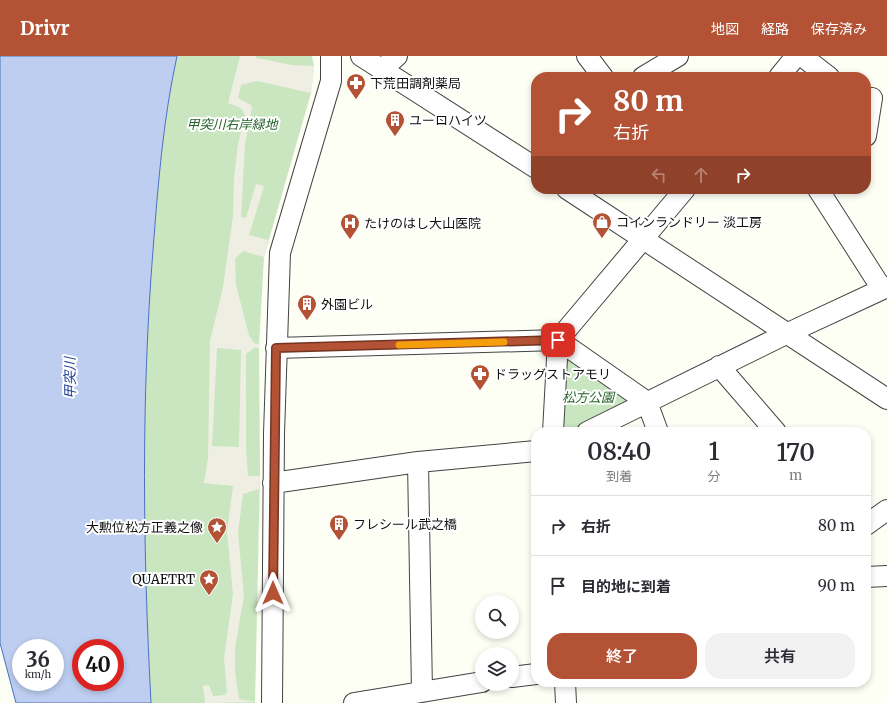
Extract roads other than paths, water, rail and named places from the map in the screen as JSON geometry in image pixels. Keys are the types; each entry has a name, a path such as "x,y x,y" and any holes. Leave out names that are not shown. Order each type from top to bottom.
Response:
{"street":[{"path":"272,703 273,483 280,253 331,81 331,56"},
{"path":"361,56 531,164"},
{"path":"381,70 397,56"},
{"path":"587,56 599,72"},
{"path":"651,72 678,56"},
{"path":"783,72 796,56"},
{"path":"802,56 823,72"},
{"path":"871,115 875,98"},
{"path":"574,194 887,399"},
{"path":"553,427 558,340 681,194"},
{"path":"597,427 719,366 884,288 821,194"},
{"path":"276,348 558,340 647,402 656,427"},
{"path":"719,366 772,427"},
{"path":"273,483 418,462 531,451"},
{"path":"418,462 422,692"},
{"path":"871,521 887,510"},
{"path":"871,577 887,576"},
{"path":"519,677 531,675"},
{"path":"354,703 475,683"},
{"path":"565,687 566,703"}],"water":[{"name":"甲突川","path":"0,56 177,56 168,104 159,177 146,363 144,476 146,590 151,703 16,703 13,691 64,691 64,639 12,639 12,688 0,643"}],"place":[{"name":"下荒田調剤薬局","path":"356,100"},
{"name":"ユーロハイツ","path":"395,137"},
{"name":"コインランドリー 淡工房","path":"602,239"},
{"name":"たけのはし大山医院","path":"350,240"},
{"name":"外園ビル","path":"307,321"},
{"name":"ドラッグストアモリ","path":"480,391"},
{"name":"フレシール武之橋","path":"339,541"},
{"name":"大勲位松方正義之像","path":"217,544"},
{"name":"QUAETRT","path":"209,596"}],"park label":[{"name":"甲突川右岸緑地","path":"232,124"},
{"name":"松方公園","path":"588,397"}]}
